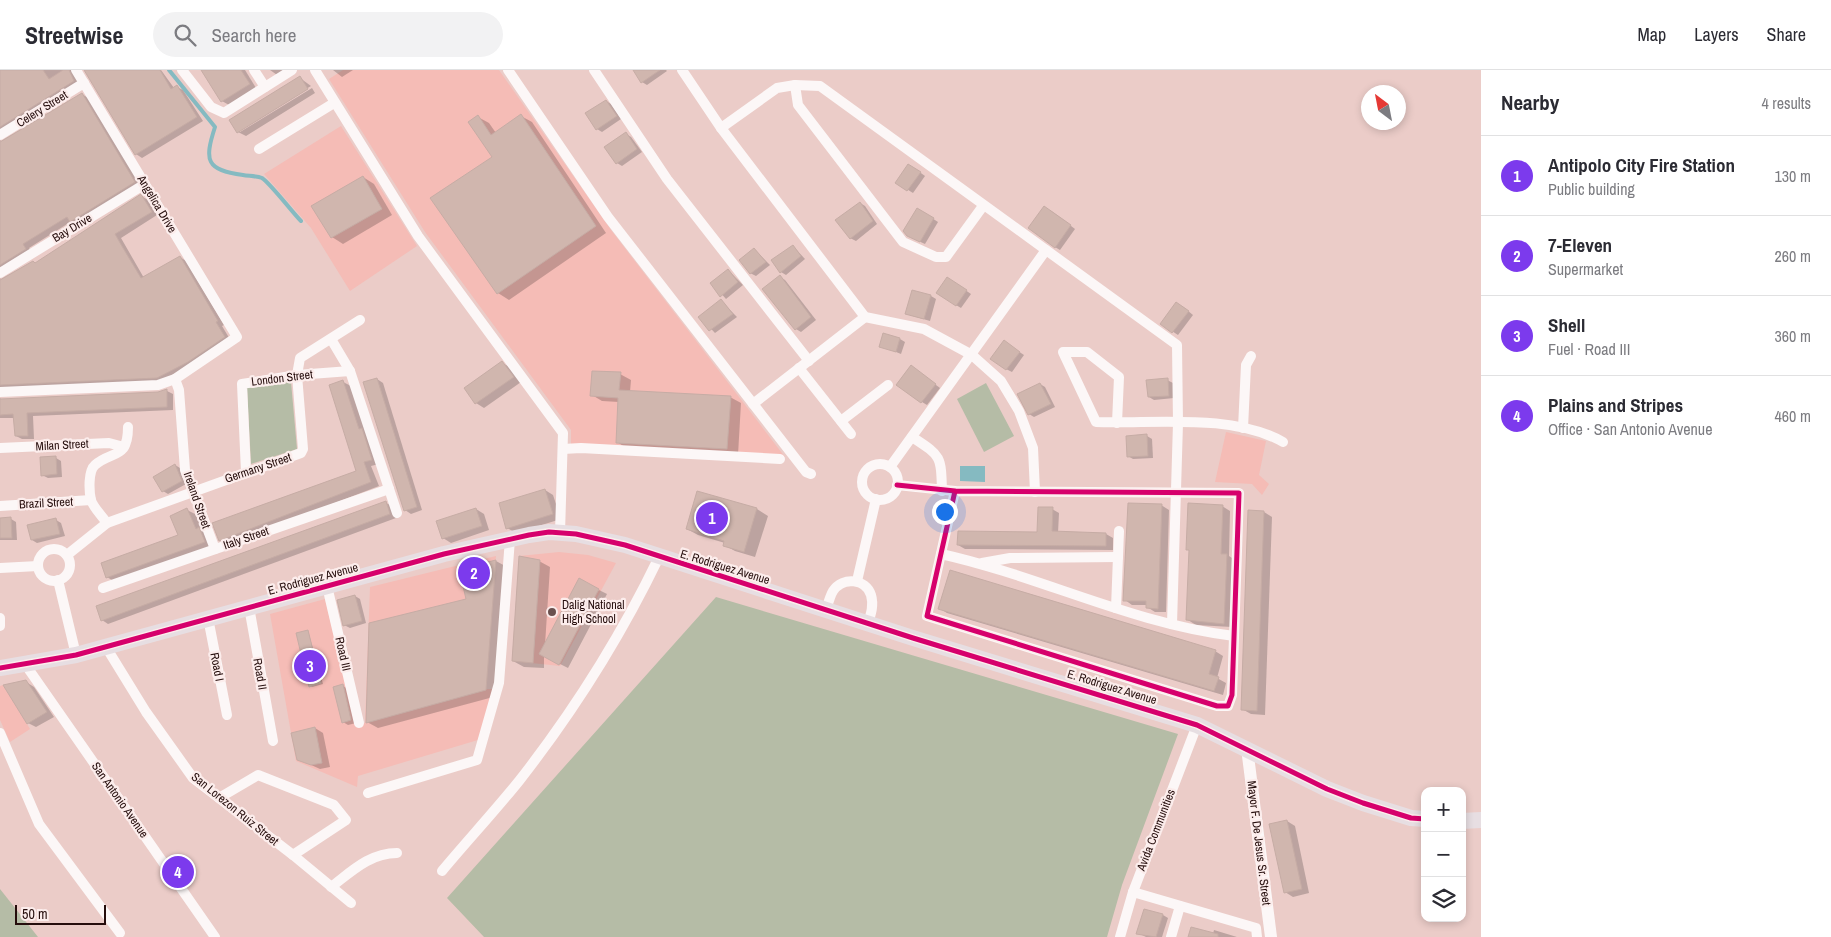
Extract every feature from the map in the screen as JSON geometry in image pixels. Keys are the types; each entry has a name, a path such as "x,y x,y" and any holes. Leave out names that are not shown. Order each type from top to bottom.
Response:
{"main road":[{"name":"E. Rodriguez Avenue","path":"0,668 76,655 327,586 510,539 560,533 596,537 1197,724 1247,748 1275,765 1328,789 1364,803 1411,818 1421,819"},
{"path":"1466,821 1481,820"}],"street":[{"name":"Angelica Drive","path":"76,70 238,337 175,379"},
{"path":"182,70 211,107 224,113 292,70"},
{"path":"254,70 265,87"},
{"path":"315,70 418,236 563,433 560,533"},
{"path":"508,70 608,217 806,472 810,474"},
{"path":"594,70 667,179 809,361"},
{"path":"682,70 721,128 865,317 924,329 972,355 1001,381 1019,412 1033,448 1035,492"},
{"name":"Celery Street","path":"0,135 84,83"},
{"path":"721,128 777,88 795,85 820,86 1177,345 1177,491 1172,624"},
{"path":"795,85 798,104 902,242 936,257 946,257 983,206"},
{"path":"259,149 334,103"},
{"name":"Bay Drive","path":"0,272 145,184"},
{"path":"890,467 1046,250"},
{"path":"753,404 865,317"},
{"name":"Germany Street","path":"66,555 107,523 302,453 297,375 300,358 360,320"},
{"path":"331,339 350,371 396,513"},
{"path":"1118,423 1119,377 1087,352 1063,352 1096,422 1118,423 1178,424 1220,423 1271,435 1283,442"},
{"path":"1243,428 1246,365 1251,356"},
{"path":"800,368 851,434"},
{"name":"London Street","path":"246,472 242,384 297,375 350,371"},
{"path":"0,392 150,386 175,379"},
{"name":"Ireland Street","path":"175,379 179,390 186,470 215,549"},
{"path":"841,421 888,385"},
{"path":"107,523 91,500 90,474 94,466 116,455 124,447 128,438 128,427"},
{"path":"912,437 936,453 941,468 942,491"},
{"name":"Milan Street","path":"0,448 109,442 124,447"},
{"path":"563,450 581,448 780,458"},
{"path":"877,464 890,467 896,475 897,485 894,493 888,498 876,499 865,492 862,484 863,475 869,468 877,464"},
{"path":"897,485 942,491 955,491 1035,492 1177,491 1238,493 1232,695 1228,706 1218,706 927,616 955,491"},
{"name":"Italy Street","path":"103,588 388,489"},
{"path":"857,581 876,499"},
{"name":"Brazil Street","path":"0,506 91,500"},
{"path":"1116,608 1119,531"},
{"path":"368,793 477,760 499,684 510,539"},
{"path":"60,550 66,555 69,570 58,580 47,579 43,576 38,566 40,558 47,551 60,550"},
{"path":"941,554 982,563 1116,608 1172,624 1209,634 1234,636"},
{"path":"442,871 518,781 565,718 635,607 659,557"},
{"path":"982,563 1010,558 1118,557"},
{"path":"0,568 38,566"},
{"path":"58,580 76,655"},
{"path":"826,610 834,591 839,585 857,581 866,585 870,593 872,607 868,623"},
{"name":"Road III","path":"327,586 358,723"},
{"name":"Road II","path":"249,607 273,741"},
{"path":"0,618 0,626"},
{"name":"Road I","path":"208,618 227,715"},
{"name":"San Lorezon Ruiz Street","path":"106,647 146,712 193,778 293,855 351,903"},
{"name":"San Antonio Avenue","path":"25,664 215,937"},
{"name":"Avida Communities","path":"1120,937 1133,892 1197,724"},
{"path":"0,733 40,824 120,933"},
{"name":"Mayor F. De Jesus Sr. Street","path":"1247,748 1271,937"},
{"path":"219,798 258,774 334,804 346,820 293,855"},
{"path":"331,887 361,864 377,855 397,853"},
{"path":"1133,892 1256,932"},
{"path":"1171,937 1180,906"}],"shaded area":[{"path":"343,70 499,70 611,230 785,457 571,445 571,430 425,232 329,79"},
{"path":"341,126 417,246 350,291 311,228 264,174"},
{"path":"1226,432 1266,441 1259,475 1269,484 1262,495 1252,484 1215,482"},
{"name":"Dalig National High School","path":"559,552 588,555 616,563 560,666 512,661 519,556"},
{"path":"496,556 486,689 494,689 478,740 358,776 357,787 296,761 270,614 325,599 356,725 365,723 370,587"},
{"path":"3,685 30,729 10,742 0,720 0,686"}],"green space":[{"path":"291,382 297,449 251,464 247,388"},
{"path":"986,383 1014,436 984,452 957,399"},
{"path":"716,597 1178,734 1122,885 1107,937 484,937 447,898"},
{"path":"0,889 38,937 0,937"}],"water":[{"path":"960,466 985,466 985,482 960,481"}],"building":[{"path":"0,70 43,70 49,79 63,70 69,70 74,81 0,127"},
{"path":"84,70 160,70 171,89 177,85 197,117 135,155"},
{"path":"201,70 241,70 250,84 221,102"},
{"path":"633,70 660,70 641,83"},
{"path":"300,76 308,89 237,133 229,120"},
{"path":"82,93 135,182 70,222 67,217 23,244 26,249 0,265 0,142"},
{"path":"606,100 617,116 596,130 585,113"},
{"path":"521,114 596,226 497,294 430,198 492,157 468,122 478,115 491,135"},
{"path":"626,132 637,149 616,164 604,147"},
{"path":"908,164 921,172 907,191 895,183"},
{"path":"363,176 382,209 331,238 311,206"},
{"path":"141,194 152,212 115,234 123,248 141,278 180,256 218,321 216,322 225,337 188,362 157,378 0,385 0,280 33,261 35,263"},
{"path":"860,202 873,221 850,239 835,220"},
{"path":"1044,206 1071,225 1055,248 1028,228"},
{"path":"917,208 934,218 920,242 907,236 903,231"},
{"path":"793,245 801,256 780,273 771,260"},
{"path":"754,248 766,262 750,274 739,260"},
{"path":"728,269 738,282 720,297 710,283"},
{"path":"780,275 811,317 795,330 762,289"},
{"path":"947,277 967,290 956,306 936,293"},
{"path":"912,290 931,295 924,319 905,314"},
{"path":"721,299 733,314 709,331 698,317"},
{"path":"1176,302 1189,311 1172,333 1160,324"},
{"path":"883,333 900,338 896,352 879,347"},
{"path":"1004,340 1020,352 1006,370 990,359"},
{"path":"502,361 514,377 475,404 464,388"},
{"path":"911,365 936,384 921,403 896,385"},
{"path":"592,371 621,372 619,390 731,396 727,449 616,443 618,398 590,396"},
{"path":"377,378 417,507 404,511 363,382"},
{"path":"1168,378 1169,396 1148,397 1146,380"},
{"path":"343,380 359,429 362,428 372,460 364,462 371,482 219,541 212,523 356,471 329,385"},
{"path":"1040,383 1051,404 1028,415 1017,394"},
{"path":"167,389 167,407 27,413 28,436 15,436 13,414 0,415 0,399 158,392"},
{"path":"1147,434 1148,456 1127,457 1126,436"},
{"path":"56,456 57,474 41,476 40,457"},
{"path":"175,464 182,481 162,492 153,477"},
{"path":"545,489 553,514 506,529 499,503"},
{"path":"697,491 757,508 744,552 723,546 724,541 686,529"},
{"path":"386,501 390,514 101,621 96,606"},
{"path":"1128,503 1162,504 1158,609 1146,608 1146,601 1123,601"},
{"path":"1188,503 1223,505 1221,554 1227,554 1224,624 1186,620 1189,550 1186,550"},
{"path":"1038,507 1053,507 1052,531 1106,533 1106,546 957,545 958,531 1037,532"},
{"path":"187,508 196,529 199,527 205,542 106,578 101,563 178,535 170,516"},
{"path":"476,508 482,526 442,539 436,521"},
{"path":"1248,510 1264,511 1257,711 1241,710"},
{"path":"11,517 12,538 0,538 0,518"},
{"path":"56,518 60,534 31,540 27,525"},
{"path":"519,556 540,560 533,663 512,661"},
{"path":"496,560 486,690 366,723 369,623 466,599 459,569"},
{"path":"950,570 1216,650 1209,674 1219,677 1214,691 938,609"},
{"path":"579,578 599,589 559,665 539,654"},
{"path":"355,595 362,621 343,626 337,600"},
{"path":"308,630 321,683 309,687 296,633"},
{"path":"26,680 47,712 27,724 3,685"},
{"path":"343,684 351,720 342,723 333,687"},
{"path":"315,727 322,763 311,765 297,760 291,733"},
{"path":"1287,820 1302,889 1284,893 1269,824"},
{"path":"1144,909 1163,914 1156,937 1136,934"},
{"path":"1191,927 1218,934 1218,937 1188,937"}],"waterway":[{"path":"169,70 215,127 209,156 215,167 231,173 262,178 301,221"}],"cycle path":[{"path":"897,485 955,491 1239,493 1232,695 1228,706 1217,706 927,616 955,491"},
{"path":"0,668 76,655 444,554 529,535 549,532 576,534 625,545 913,638 1197,725 1327,789 1363,803 1411,818 1421,819"}],"place":[{"name":"Antipolo City Fire Station","path":"712,518"},
{"name":"7-Eleven","path":"474,573"},
{"name":"Dalig National High School","path":"552,612"},
{"name":"Shell","path":"310,666"},
{"name":"Plains and Stripes","path":"178,872"}]}
